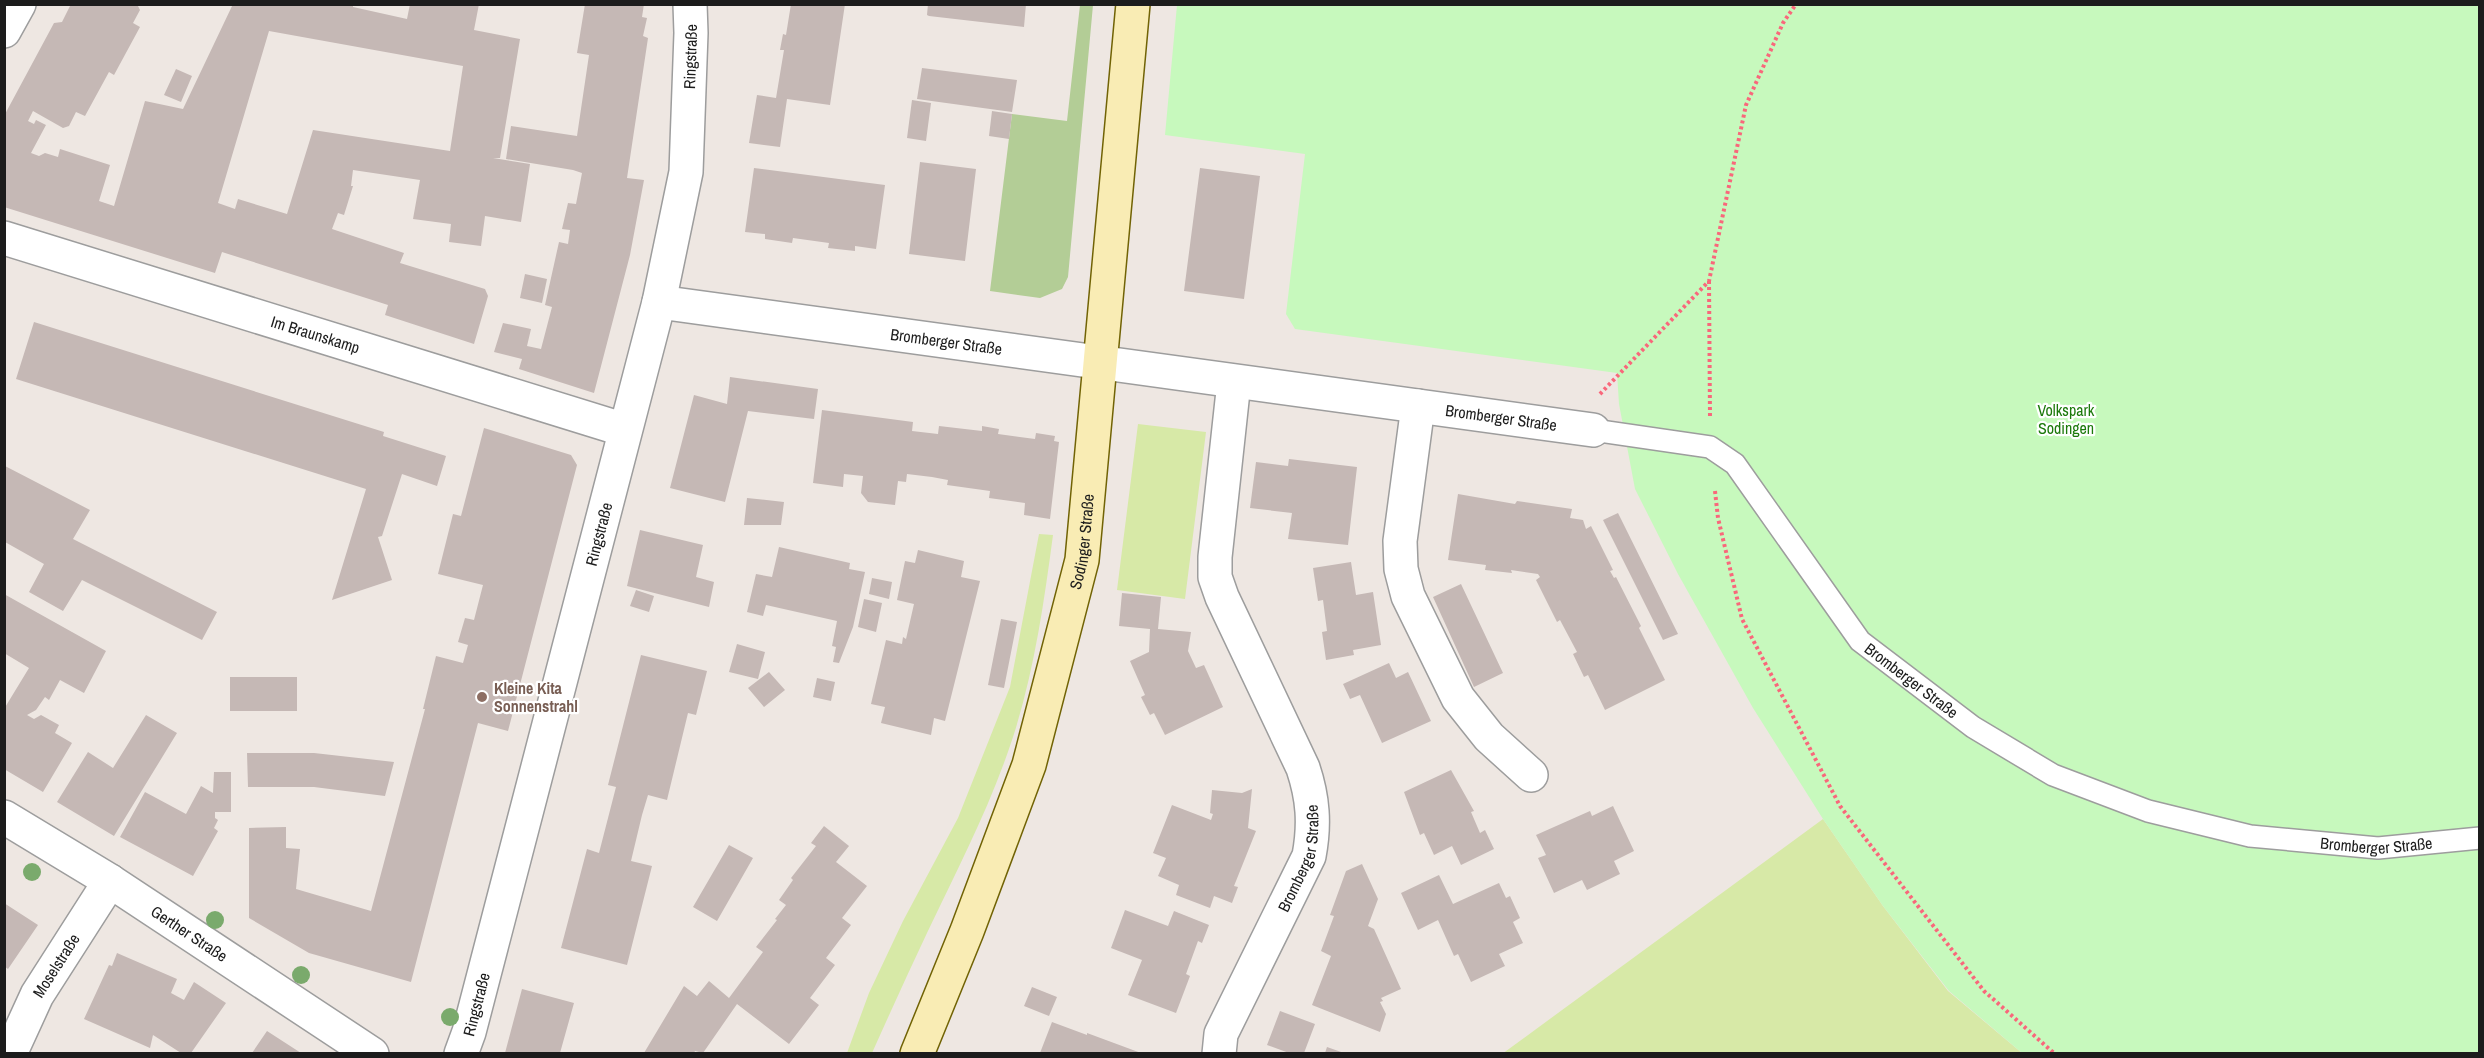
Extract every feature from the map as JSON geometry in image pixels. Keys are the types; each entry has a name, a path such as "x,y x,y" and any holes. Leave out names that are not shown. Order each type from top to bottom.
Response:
{"main road":[{"name":"Sodinger Straße","path":"917,1053 967,931 1029,765 1082,560 1099,364 1118,191 1133,4"}],"street":[{"path":"4,31 19,4"},
{"name":"Ringstraße","path":"461,1053 469,1032 659,302 686,172 690,4"},
{"name":"Im Braunskamp","path":"4,238 625,430"},
{"name":"Bromberger Straße","path":"659,302 1593,430"},
{"name":"Bromberger Straße","path":"1219,1053 1221,1034 1309,856 1314,830 1311,793 1303,768 1222,597 1215,577 1215,557 1234,382"},
{"path":"1418,406 1400,541 1401,569 1408,596 1458,698 1489,737 1531,775"},
{"name":"Gerther Straße","path":"4,817 110,881 372,1053"},
{"name":"Moselstraße","path":"10,1053 37,995 110,881"}],"lane":[{"name":"Bromberger Straße","path":"1593,430 1710,447 1735,464 1860,641 1973,727 2053,775 2148,811 2250,836 2378,848 2480,838"}],"path":[{"path":"1796,4 1783,23 1746,105 1709,281 1710,447 1718,518 1742,619 1840,806 1984,991 2055,1053"},
{"path":"1593,430 1600,394 1709,281"}],"green space":[{"path":"1080,5 1093,5 1068,277 1062,289 1040,298 990,291 1012,114 1067,121"},
{"name":"Volkspark Sodingen","path":"1177,5 2479,5 2479,1053 2022,1053 1949,991 1883,906 1823,819 1753,708 1678,574 1635,489 1619,404 1617,373 1295,329 1286,314 1305,154 1165,135"},
{"path":"1138,424 1206,432 1185,599 1117,590"},
{"path":"1039,534 1053,535 1038,637 1013,737 995,787 872,1053 847,1053 869,993 903,921 958,818 1010,687"},
{"path":"1823,819 1883,906 1948,991 2022,1053 1502,1054"}],"building":[{"path":"71,4 137,4 140,10 133,23 140,27 114,75 109,72 85,116 76,112 69,126 63,128 33,111 28,121 34,124 36,120 46,125 31,153 39,156 45,153 58,157 60,149 110,165 99,201 114,206 145,101 183,109 233,4 353,4 353,7 407,19 410,4 479,4 474,30 520,39 500,158 493,158 530,164 521,222 485,216 481,246 449,242 451,224 413,219 420,180 353,170 351,186 353,186 344,215 338,213 332,229 404,253 400,263 485,289 488,296 474,344 385,315 388,305 222,252 215,273 4,207 4,116 54,23 62,22","holes":["269,31 463,66 450,151 313,130 287,214 238,199 235,209 218,203"]},
{"path":"585,4 644,4 642,17 647,18 643,36 648,38 627,178 644,180 630,255 594,393 519,369 522,359 494,352 503,323 531,329 527,346 541,349 552,307 545,305 559,242 568,244 570,230 562,229 568,203 576,204 582,173 506,159 511,126 577,136 589,55 577,53"},
{"path":"791,4 845,4 830,105 787,99 780,147 749,143 757,95 776,98 784,50 780,50 783,34 786,35"},
{"path":"928,4 1026,4 1024,27 929,16 927,15"},
{"path":"922,68 1017,80 1012,112 917,99"},
{"path":"176,69 192,76 181,102 164,95"},
{"path":"912,100 931,103 926,141 907,138"},
{"path":"992,111 1012,114 1009,139 989,136"},
{"path":"920,162 976,169 965,261 909,254"},
{"path":"754,168 885,185 876,249 855,246 855,251 828,248 829,243 793,238 792,243 765,239 765,234 745,232"},
{"path":"1200,168 1260,176 1244,299 1184,291"},
{"path":"525,274 547,279 542,303 520,298"},
{"path":"34,322 384,432 383,436 446,456 437,486 402,474 382,536 378,537 392,580 332,600 366,489 16,379"},
{"path":"730,377 818,389 814,419 748,411 725,502 670,488 694,395 727,404"},
{"path":"822,410 913,422 912,431 938,434 939,426 982,431 982,426 999,429 998,434 1035,439 1036,433 1055,436 1054,441 1059,442 1050,519 1024,515 1025,503 989,498 990,491 947,485 948,480 932,477 907,474 906,482 898,481 895,505 868,502 861,493 863,476 844,474 843,487 813,483"},
{"path":"484,428 571,455 577,465 508,731 478,723 411,982 309,953 249,918 249,828 286,827 286,848 300,849 296,889 371,911 425,709 423,709 436,656 463,663 468,645 458,642 465,618 474,620 483,585 438,574 453,514 461,516"},
{"path":"1289,459 1357,467 1348,545 1288,539 1292,513 1250,508 1256,462 1288,466"},
{"path":"5,466 90,510 73,539 217,612 202,640 82,580 63,611 29,592 44,564 5,542"},
{"path":"1458,494 1515,504 1517,501 1572,509 1570,518 1583,520 1586,529 1591,526 1613,570 1610,571 1614,578 1616,577 1641,626 1639,628 1665,680 1605,710 1588,675 1584,677 1573,654 1577,652 1560,620 1557,622 1536,580 1540,577 1538,574 1511,570 1512,573 1485,570 1486,565 1448,560"},
{"path":"747,498 784,502 781,525 744,525"},
{"path":"1618,513 1678,634 1663,640 1603,520"},
{"path":"640,530 703,545 696,577 714,582 709,607 627,586"},
{"path":"779,547 850,563 849,569 865,572 853,627 839,663 833,662 836,647 832,646 837,621 766,605 763,616 747,612 756,574 772,577"},
{"path":"918,550 964,561 961,577 980,581 945,721 934,718 931,735 881,723 885,707 871,704 886,640 902,644 903,637 906,639 914,604 897,600 905,561 915,563"},
{"path":"1351,562 1356,595 1373,592 1381,645 1353,650 1354,655 1326,660 1322,632 1327,631 1323,600 1318,601 1313,568"},
{"path":"872,578 892,582 889,599 869,594"},
{"path":"1461,584 1503,673 1474,687 1433,597"},
{"path":"636,590 654,596 649,612 630,606"},
{"path":"1122,593 1161,597 1158,629 1191,632 1188,651 1196,668 1204,665 1223,707 1165,735 1154,713 1150,715 1141,697 1145,695 1130,661 1149,652 1150,629 1119,626"},
{"path":"4,594 106,651 84,693 60,680 49,700 45,697 36,710 27,715 34,719 41,715 59,725 55,733 72,743 43,792 4,769 4,709 29,668 4,653"},
{"path":"864,599 882,603 876,632 858,627"},
{"path":"1001,619 1017,622 1004,688 988,685"},
{"path":"737,644 765,652 758,679 729,672"},
{"path":"641,655 707,671 696,715 688,713 667,800 648,795 642,815 631,861 652,866 627,965 561,948 587,849 599,853 616,787 608,785"},
{"path":"1389,663 1396,678 1408,672 1431,721 1382,743 1360,695 1350,699 1343,684"},
{"path":"769,672 785,690 764,707 748,688"},
{"path":"230,677 297,677 297,711 230,711"},
{"path":"817,678 835,682 831,701 813,697"},
{"path":"146,715 177,733 114,836 57,802 88,752 113,768"},
{"path":"247,753 314,753 394,762 385,796 314,787 248,787"},
{"path":"1451,770 1474,811 1471,812 1480,833 1485,830 1494,849 1461,865 1452,846 1434,855 1424,833 1420,835 1404,792"},
{"path":"214,772 231,772 231,812 215,812 215,818 218,820 214,828 218,831 193,876 120,837 145,792 186,814 201,786 213,793"},
{"path":"1252,789 1248,828 1256,831 1234,886 1238,887 1232,903 1214,896 1210,908 1176,895 1179,885 1158,876 1166,858 1153,853 1172,805 1211,820 1212,790 1242,793"},
{"path":"1613,806 1634,851 1614,861 1620,874 1587,890 1582,880 1554,893 1538,858 1546,855 1536,835 1590,811 1592,816"},
{"path":"824,826 849,846 836,862 867,886 842,918 851,925 826,958 835,965 810,998 819,1005 789,1044 737,1004 703,1053 695,1051 694,1053 644,1053 684,986 697,996 709,981 729,998 763,952 756,947 786,905 779,900 793,880 791,878 816,846 811,843"},
{"path":"729,845 753,858 717,921 693,907"},
{"path":"1362,864 1378,899 1368,926 1374,929 1401,989 1381,998 1383,1001 1380,1002 1386,1014 1380,1032 1312,1005 1331,956 1321,951 1334,916 1330,915 1346,871"},
{"path":"1439,875 1453,904 1499,883 1506,898 1510,896 1520,918 1513,922 1523,943 1499,954 1505,966 1471,982 1458,954 1454,956 1438,920 1418,930 1401,893"},
{"path":"4,903 38,925 8,969 4,966"},
{"path":"1125,910 1168,926 1174,911 1209,925 1202,943 1198,941 1186,974 1190,976 1176,1013 1128,995 1142,960 1111,948"},
{"path":"117,953 177,979 171,993 184,1000 194,982 226,1003 191,1053 181,1053 153,1035 150,1048 84,1019"},
{"path":"1032,987 1057,997 1049,1016 1024,1006"},
{"path":"522,989 574,1003 560,1053 505,1053"},
{"path":"1280,1011 1315,1024 1304,1053 1289,1053 1267,1045"},
{"path":"1052,1022 1087,1035 1087,1033 1141,1053 1040,1053"},
{"path":"267,1031 301,1053 252,1053"},
{"path":"1327,1047 1344,1053 1325,1053"}],"place":[{"name":"Kleine Kita Sonnenstrahl","path":"482,697"}]}
